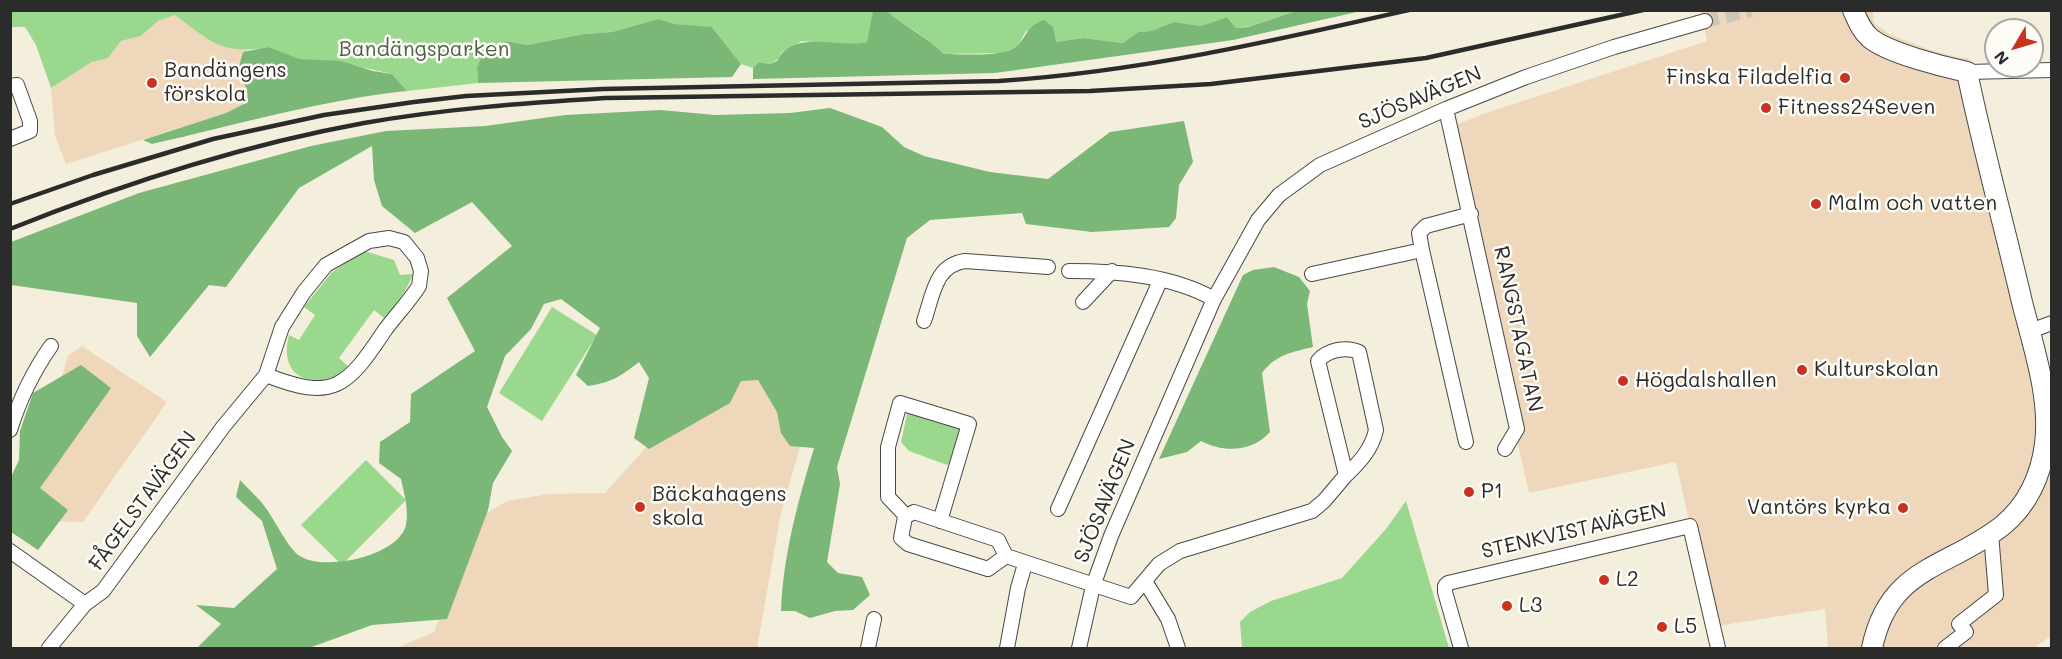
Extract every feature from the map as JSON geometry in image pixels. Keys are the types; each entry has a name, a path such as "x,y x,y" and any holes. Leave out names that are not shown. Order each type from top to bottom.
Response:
{"street":[{"path":"1853,10 1860,28 1872,39 1942,67 1967,72 2052,70"},
{"name":"SJÖSAVÄGEN","path":"1079,648 1093,586 1111,536 1214,300 1258,220 1279,195 1320,165 1446,109 1526,77 1614,47 1705,21"},
{"path":"1872,648 1880,621 1892,600 1908,581 1991,533 2011,518 2022,506 2042,466 2046,442 2044,404 2030,331 1967,72"},
{"path":"10,86 17,85 30,121 30,131 10,139"},
{"name":"RANGSTAGATAN","path":"1446,109 1517,429 1506,449"},
{"path":"1466,442 1419,233 1426,226 1471,214"},
{"name":"FÅGELSTAVÄGEN","path":"49,648 85,604 103,591 223,427 266,375 282,327 304,292 326,265 369,241 389,238 404,242 417,258 421,271 419,286 358,369 344,381 324,388 298,386 266,375"},
{"path":"1312,274 1422,250"},
{"path":"924,321 940,276 945,267 952,263 1048,267"},
{"path":"1069,271 1112,271 1182,284 1214,300"},
{"path":"1083,302 1112,271"},
{"name":"SJÖSAVÄGEN","path":"1058,509 1160,281"},
{"path":"2030,331 2052,323"},
{"path":"10,430 24,388 51,346"},
{"path":"1093,586 1131,597 1159,564 1180,551 1312,511 1324,501 1369,448 1376,430 1359,352 1350,348 1324,354 1318,361 1346,475"},
{"path":"940,521 969,424 900,403 888,447 888,497 906,516 902,523 901,538 908,544 988,569 1006,556"},
{"name":"SJÖSAVÄGEN","path":"906,516 914,512 998,540 1006,556 1093,586"},
{"name":"STENKVISTAVÄGEN","path":"1461,648 1445,584 1690,526 1718,648"},
{"path":"1945,648 1966,632 1959,624 1996,595 1991,533"},
{"path":"10,551 85,604"},
{"path":"1007,648 1018,588 1025,564"},
{"path":"1145,581 1168,619 1178,648"},
{"path":"868,648 874,619"}],"shaded area":[{"path":"1701,11 1873,11 1874,23 1889,34 1930,50 1969,58 2052,395 2051,636 2034,648 1828,648 1825,609 1717,626 1690,526 1676,462 1529,493 1446,129 1483,114 1707,41"},
{"name":"Bandängens förskola","path":"175,15 252,38 237,74 247,89 248,102 226,113 66,164 55,136 51,88 92,62 108,58 121,41 141,36 158,21"},
{"path":"82,346 167,402 83,522 28,521 36,460 68,356"},
{"name":"Bäckahagens skola","path":"755,373 802,440 781,513 757,648 397,648 434,632 482,516 507,501 549,494 605,493 651,442 736,377"}],"green space":[{"name":"Bandängsparken","path":"10,11 873,11 871,41 851,46 802,41 782,52 778,59 769,64 759,62 753,68 741,64 713,28 675,24 658,19 612,32 584,34 527,45 506,41 477,68 478,83 407,91 392,74 352,65 270,61 268,47 228,48 208,39 175,15 158,21 141,36 121,41 108,58 92,62 51,88 36,45 25,27 11,27"},
{"path":"873,11 887,11 944,54 972,55 994,54 1012,49 1018,45 1031,27 1044,20 1053,27 1056,42 1083,38 1123,43 1138,32 1151,31 1174,22 1201,26 1227,17 1236,28 1248,27 1296,11 1361,11 1233,40 995,73 753,79 753,68 759,62 769,64 777,61 794,45 805,42 867,42"},
{"path":"887,11 1296,11 1250,26 1236,28 1227,17 1201,26 1174,22 1151,31 1138,32 1123,43 1083,38 1056,42 1026,31 1017,47 1003,53 944,54"},
{"path":"658,19 675,24 712,27 741,64 732,77 478,83 477,68 485,49 506,41 527,45 584,34 612,32"},
{"path":"268,47 299,59 341,61 392,74 407,91 343,100 152,144 143,140 226,113 248,102 247,89 237,74 243,52"},
{"path":"830,108 882,127 904,147 924,156 990,172 1048,179 1110,132 1184,121 1193,162 1179,185 1176,218 1169,227 1092,232 1026,224 1022,213 930,220 907,238 837,467 840,484 827,562 838,573 862,577 870,595 853,610 835,611 810,618 795,611 781,611 788,549 814,448 790,446 781,433 777,412 758,380 741,381 730,403 649,449 634,438 649,378 639,362 615,378 588,386 576,375 600,328 561,299 544,304 531,329 505,356 487,407 512,451 493,483 488,510 447,619 372,625 309,648 197,648 221,624 196,605 234,608 277,569 262,521 236,497 240,480 262,503 295,552 311,561 342,561 359,558 376,553 400,536 407,519 401,479 379,463 380,442 410,422 411,394 475,351 447,298 512,246 472,202 415,233 382,206 374,180 372,146 299,188 226,287 209,285 150,357 137,336 137,303 11,285 11,242 139,193 311,146 386,131 485,126 565,115 661,110 715,115 790,113"},
{"path":"364,251 394,260 400,275 413,274 401,298 393,308 384,318 374,310 339,358 350,368 325,379 313,380 303,377 294,372 289,363 287,351 289,335 299,340 315,315 304,307 332,272"},
{"path":"1274,267 1299,277 1310,291 1307,304 1313,347 1278,358 1262,373 1270,432 1255,444 1246,447 1228,449 1201,441 1187,452 1159,459 1243,275 1253,270"},
{"path":"552,307 597,335 542,421 499,393"},
{"path":"81,365 111,388 40,488 68,510 38,550 11,532 11,477 19,460 20,431 33,393"},
{"path":"908,410 965,428 954,462 947,465 909,451 901,442"},
{"path":"366,460 406,500 342,565 301,525"},
{"path":"1406,501 1449,648 1242,648 1240,622 1250,612 1271,601 1342,578 1386,529"}],"tunnel":[{"path":"1705,21 1751,10"}],"railway":[{"path":"10,204 93,175 213,139 324,115 414,102 466,96 603,89 999,81 1051,77 1205,54 1409,10"},
{"path":"10,229 97,196 229,154 319,132 424,114 514,104 605,98 1090,91 1211,84 1426,58 1643,10"}],"place":[{"name":"Finska Filadelfia","path":"1845,78"},
{"name":"Bandängens förskola","path":"152,83"},
{"name":"Fitness24Seven","path":"1766,108"},
{"name":"Malm och vatten","path":"1816,204"},
{"name":"Kulturskolan","path":"1802,370"},
{"name":"Högdalshallen","path":"1623,381"},
{"name":"P1","path":"1469,492"},
{"name":"Bäckahagens skola","path":"640,507"},
{"name":"Vantörs kyrka","path":"1903,508"},
{"name":"L2","path":"1604,580"},
{"name":"L3","path":"1507,606"},
{"name":"L5","path":"1662,627"}]}
